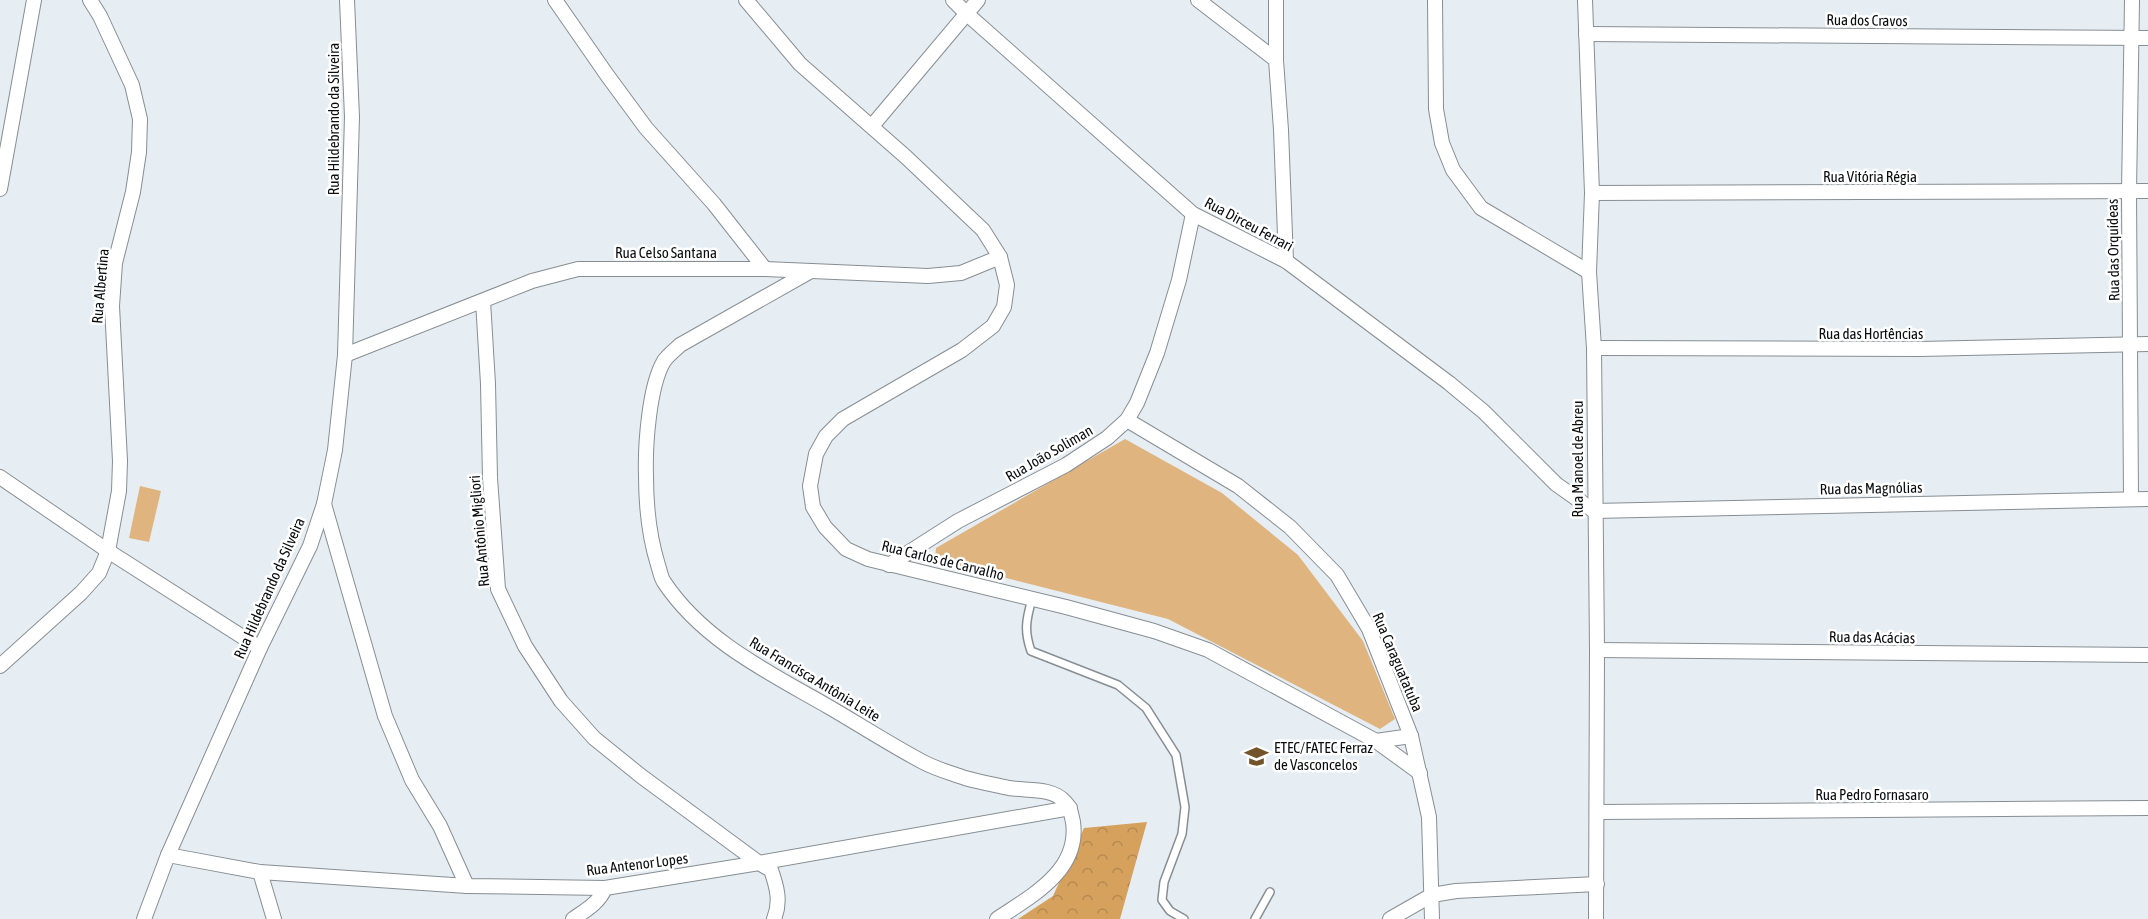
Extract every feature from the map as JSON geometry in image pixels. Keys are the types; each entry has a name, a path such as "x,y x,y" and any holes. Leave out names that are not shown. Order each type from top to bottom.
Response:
{"street":[{"path":"0,189 34,0"},
{"name":"Rua Albertina","path":"0,666 81,593 99,573 108,551 119,491 120,461 112,306 116,263 133,192 139,152 140,119 132,85 100,16 90,0"},
{"name":"Rua Hildebrando da Silveira","path":"144,919 168,855 260,648 310,546 324,504 336,450 345,355 352,117 346,0"},
{"path":"555,0 606,75 646,128 714,204 765,269"},
{"path":"746,0 800,64 872,126 983,230 1000,257"},
{"name":"Rua Dirceu Ferrari","path":"953,0 1193,214 1286,261 1467,398 1556,484 1594,511"},
{"path":"872,126 978,0"},
{"path":"1198,0 1276,60"},
{"path":"1276,0 1276,60 1286,261"},
{"path":"1435,0 1436,109 1442,143 1453,170 1481,208 1588,272"},
{"name":"Rua Manoel de Abreu","path":"1585,0 1592,193 1588,272 1594,348 1597,650 1596,919"},
{"name":"Rua das Orquídeas","path":"2131,499 2129,192 2132,0"},
{"name":"Rua dos Cravos","path":"1586,34 2148,38"},
{"name":"Rua Vitória Régia","path":"1592,193 2148,191"},
{"name":"Rua João Soliman","path":"889,565 958,521 1066,465 1107,438 1127,420 1137,403 1157,353 1179,280 1193,214"},
{"name":"Rua Celso Santana","path":"345,355 532,281 579,268 765,269 928,276 961,273 1000,257"},
{"name":"Rua Carlos de Carvalho","path":"1000,257 1007,285 1004,307 993,326 962,350 843,419 826,436 816,454 810,486 813,507 825,527 846,549 868,559 1154,631 1208,650 1376,741 1420,773"},
{"name":"Rua Francisca Antônia Leite","path":"811,271 680,345 665,358 655,379 646,468 646,506 652,544 663,581 686,609 714,634 762,670 925,764 968,779 1055,795 1064,800 1070,808"},
{"name":"Rua Antônio Migliori","path":"483,301 490,478 498,588 525,646 561,700 594,738 641,776 759,864 771,870 778,892 778,910 774,919"},
{"name":"Rua das Hortências","path":"1594,348 1920,349 2148,344"},
{"name":"Rua Caraguatatuba","path":"1127,420 1238,486 1290,527 1337,575 1369,629 1411,736 1429,817 1432,919"},
{"path":"0,477 108,551 260,648"},
{"name":"Rua das Magnólias","path":"1594,511 2148,499"},
{"path":"324,504 385,716 412,780 440,826 467,886"},
{"name":"Rua das Acácias","path":"1597,650 2148,655"},
{"path":"1376,741 1411,736"},
{"path":"997,919 1032,895 1058,873 1070,853 1074,831 1070,808"},
{"name":"Rua Antenor Lopes","path":"168,855 260,872 467,886 605,888 759,864 1070,808"},
{"name":"Rua Pedro Fornasaro","path":"1597,812 2148,808"},
{"path":"260,872 274,919"},
{"path":"1390,919 1432,896 1456,891 1597,884"},
{"path":"573,919 595,903 605,888"}],"lane":[{"path":"1032,599 1026,618 1026,636 1031,651 1118,685 1146,708 1176,755 1185,807 1182,834 1164,882 1162,900 1170,910 1184,919"},
{"path":"1255,919 1270,892"}],"shaded area":[{"path":"1125,439 1222,493 1298,555 1363,641 1395,719 1380,729 1168,619 935,560 936,548"},
{"path":"140,486 161,491 149,542 129,538"}],"green space":[{"path":"1147,822 1120,919 1018,919 1053,896 1084,828"}],"place":[{"name":"ETEC/FATEC Ferraz de Vasconcelos","path":"1256,756"}]}
